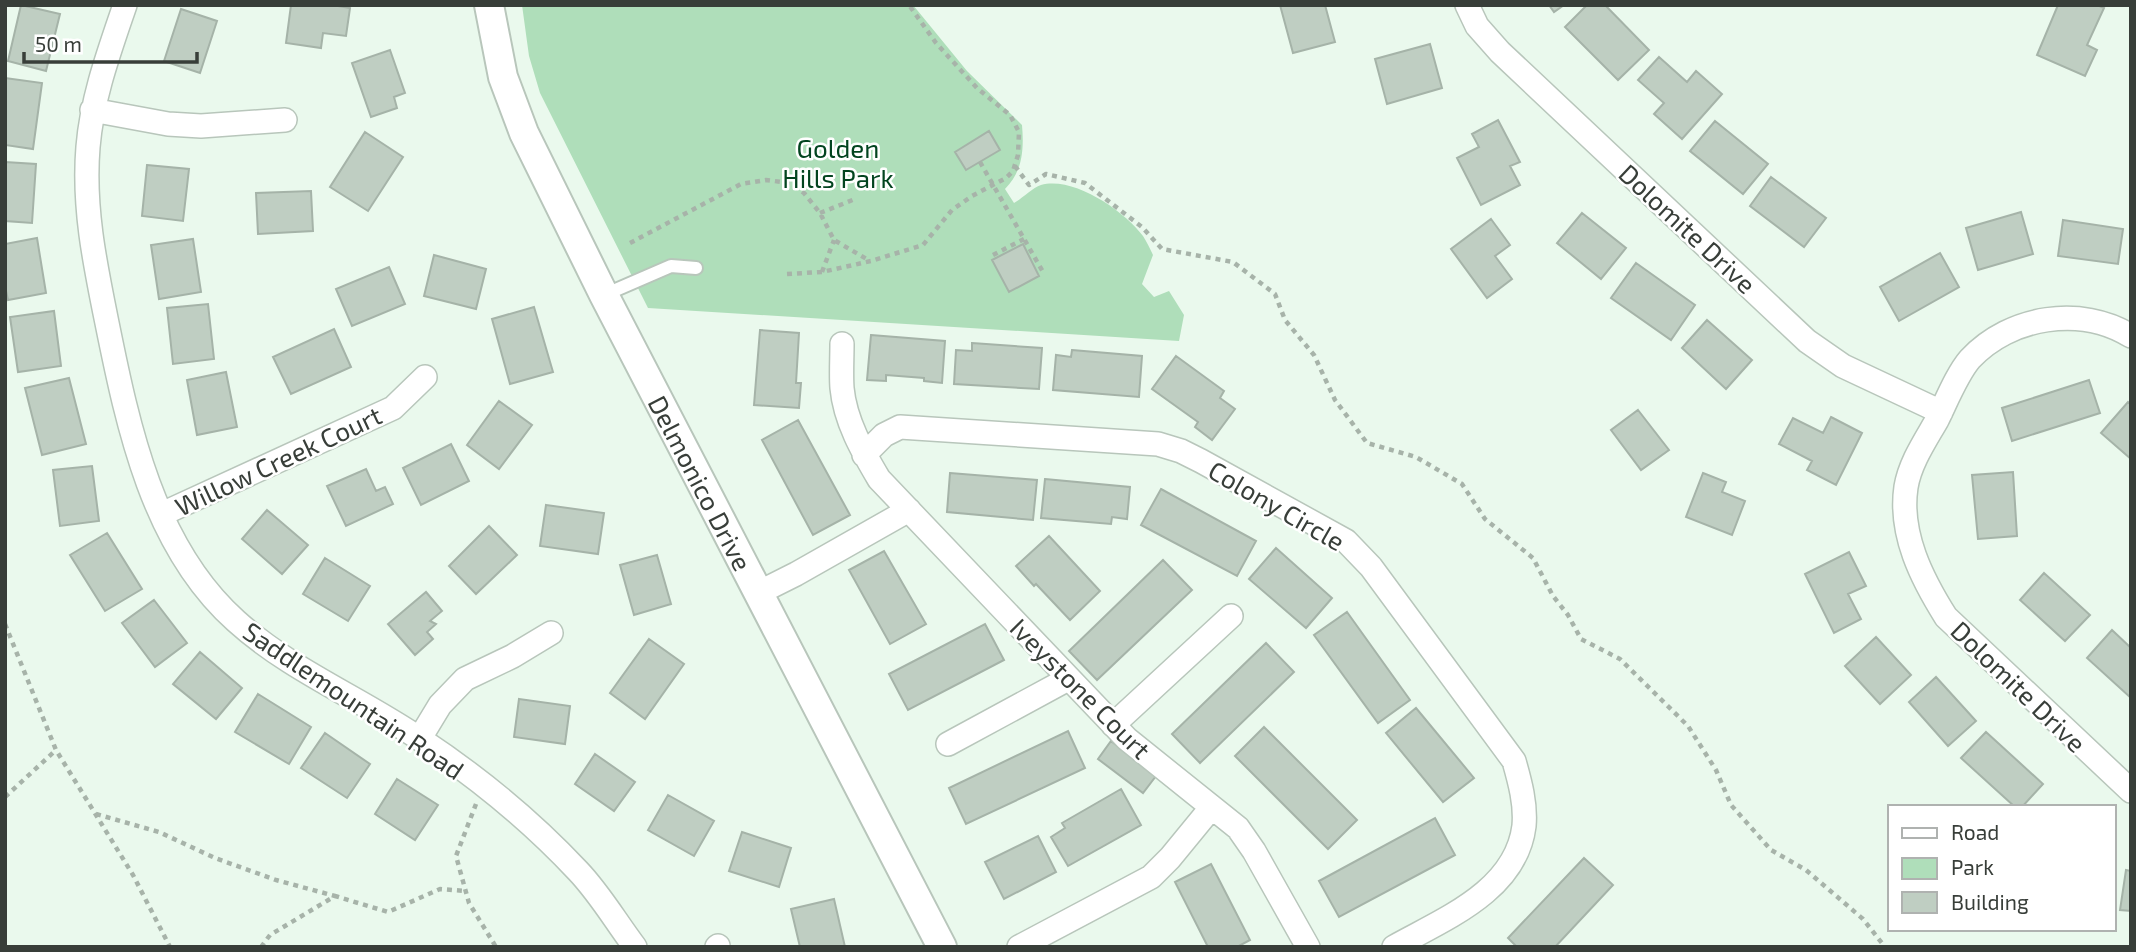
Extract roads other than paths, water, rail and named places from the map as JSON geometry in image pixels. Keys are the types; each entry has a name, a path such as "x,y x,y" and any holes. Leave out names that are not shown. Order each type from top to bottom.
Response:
{"street":[{"name":"Saddlemountain Road","path":"125,5 103,67 92,110 86,198 90,238 116,366 144,473 185,561 213,600 238,623 279,654 419,738 538,833 601,899 635,947"},
{"name":"Delmonico Drive","path":"489,5 503,77 524,133 604,295 943,947"},
{"name":"Dolomite Drive","path":"1467,5 1476,26 1500,52 1807,341 1843,366 1941,412"},
{"path":"92,110 168,124 201,127 285,120"},
{"name":"Dolomite Drive","path":"2131,336 2104,322 2078,317 2044,320 2009,332 1987,344 1969,361 1913,463 1906,488 1905,516 1912,550 1927,587 1946,617 2131,791"},
{"name":"Iveystone Court","path":"842,345 842,390 848,416 864,455 879,479 1127,739 1211,808"},
{"name":"Willow Creek Court","path":"162,514 393,408 425,377"},
{"name":"Colony Circle","path":"864,455 884,435 900,427 1158,444 1201,461 1346,541 1371,567 1514,761 1522,791 1524,825 1518,850 1501,876 1475,902 1394,947"},
{"path":"760,592 909,509"},
{"path":"1113,725 1231,616"},
{"path":"419,738 440,705 465,679 513,656 551,633"},
{"path":"948,744 1068,679"},
{"path":"1019,947 1151,877 1211,808 1238,828 1308,947"}],"lane":[{"path":"604,295 671,266 696,268"}],"park label":[{"name":"Golden Hills Park","path":"838,162"}]}
